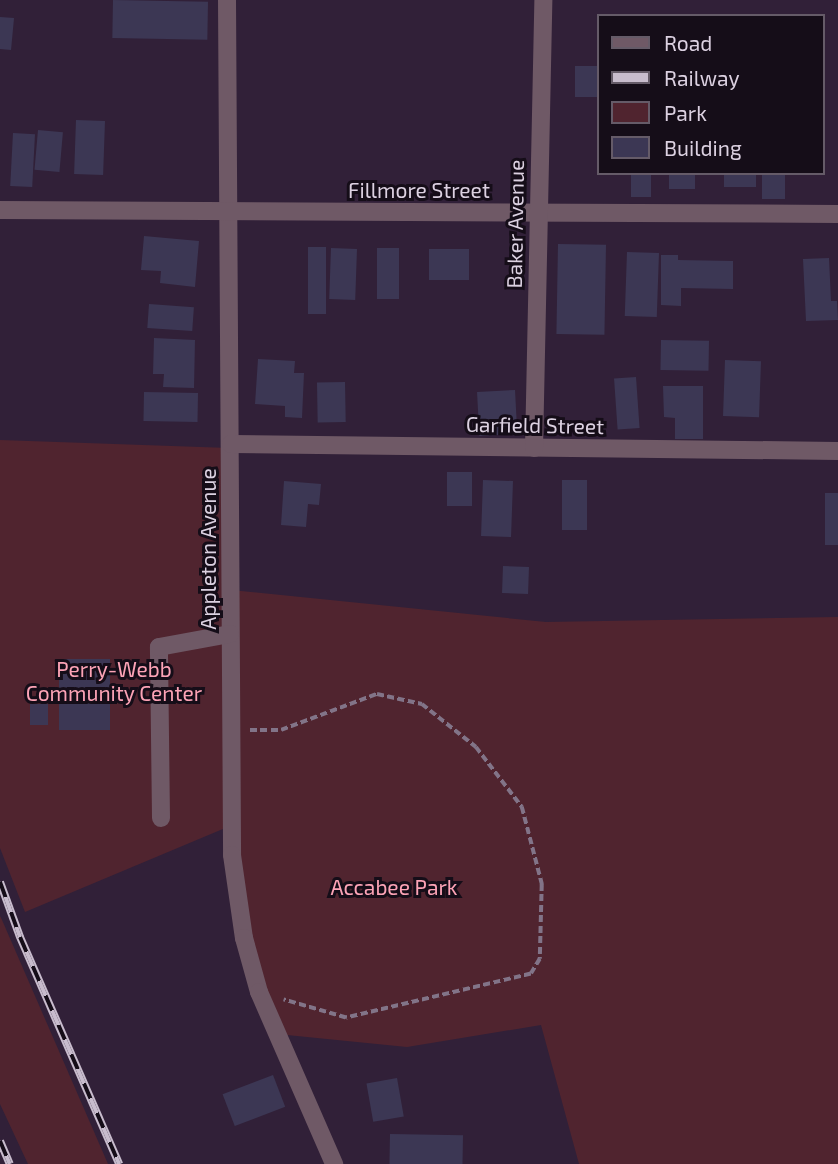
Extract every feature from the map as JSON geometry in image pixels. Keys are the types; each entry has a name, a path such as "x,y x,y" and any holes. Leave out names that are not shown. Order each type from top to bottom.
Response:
{"street":[{"name":"Appleton Avenue","path":"226,0 232,855 244,939 259,992 334,1164"},
{"name":"Baker Avenue","path":"534,448 543,0"},
{"name":"Fillmore Street","path":"0,210 838,214"},
{"name":"Garfield Street","path":"231,444 838,451"},
{"path":"161,818 159,647 230,634"}],"path":[{"path":"230,729 281,730 377,694 422,704 476,747 522,807 542,884 540,959 531,974 346,1018 259,992"}],"green space":[{"name":"Perry-Webb Community Center","path":"0,440 229,448 230,826 25,912 0,848"},
{"name":"Accabee Park","path":"231,590 546,622 838,617 838,1164 579,1164 541,1025 407,1047 277,1034 237,898"},
{"path":"0,916 108,1164 28,1164 0,1104"}],"building":[{"path":"113,0 208,2 207,40 112,38"},
{"path":"0,17 14,18 11,50 0,49"},
{"path":"575,66 596,66 596,97 575,97"},
{"path":"76,120 105,121 103,175 74,174"},
{"path":"38,130 63,132 59,172 35,170"},
{"path":"13,133 35,134 32,187 10,186"},
{"path":"631,175 651,175 651,197 631,197"},
{"path":"669,175 695,175 695,189 669,189"},
{"path":"724,175 756,175 756,187 724,187"},
{"path":"762,175 785,175 785,199 762,199"},
{"path":"144,236 199,241 195,287 160,283 161,271 141,270"},
{"path":"558,244 606,245 604,335 556,334"},
{"path":"308,247 326,247 326,314 308,314"},
{"path":"331,248 357,249 355,300 329,299"},
{"path":"377,248 399,248 399,299 377,299"},
{"path":"429,249 469,249 469,280 429,280"},
{"path":"627,252 659,253 657,317 625,316"},
{"path":"661,255 678,255 678,260 733,261 733,289 681,288 681,306 661,305"},
{"path":"829,258 831,301 837,301 838,320 806,321 803,259"},
{"path":"149,304 194,307 192,331 147,328"},
{"path":"154,338 195,340 194,388 163,387 164,374 153,374"},
{"path":"661,340 709,341 708,371 660,370"},
{"path":"258,359 295,361 294,373 304,373 302,418 285,417 285,406 255,404"},
{"path":"725,360 761,361 759,417 723,416"},
{"path":"636,377 640,428 618,429 614,379"},
{"path":"317,382 345,382 346,422 318,422"},
{"path":"663,386 703,386 703,439 675,439 675,418 664,417"},
{"path":"515,390 517,434 479,436 477,392"},
{"path":"144,392 198,393 197,422 143,421"},
{"path":"447,472 472,472 472,506 447,506"},
{"path":"483,480 513,481 511,537 481,536"},
{"path":"562,480 587,480 587,530 562,530"},
{"path":"284,481 321,484 319,505 308,504 306,527 281,525"},
{"path":"825,493 838,493 838,545 825,545"},
{"path":"503,566 529,567 528,594 502,593"},
{"path":"59,659 110,659 110,730 59,730"},
{"path":"30,704 48,704 48,725 30,725"},
{"path":"273,1075 285,1107 235,1126 223,1094"},
{"path":"397,1078 404,1116 373,1122 366,1083"},
{"path":"390,1134 463,1135 462,1164 389,1164"}],"railway":[{"path":"0,882 20,937 119,1164"},
{"path":"0,1141 10,1164"}]}
